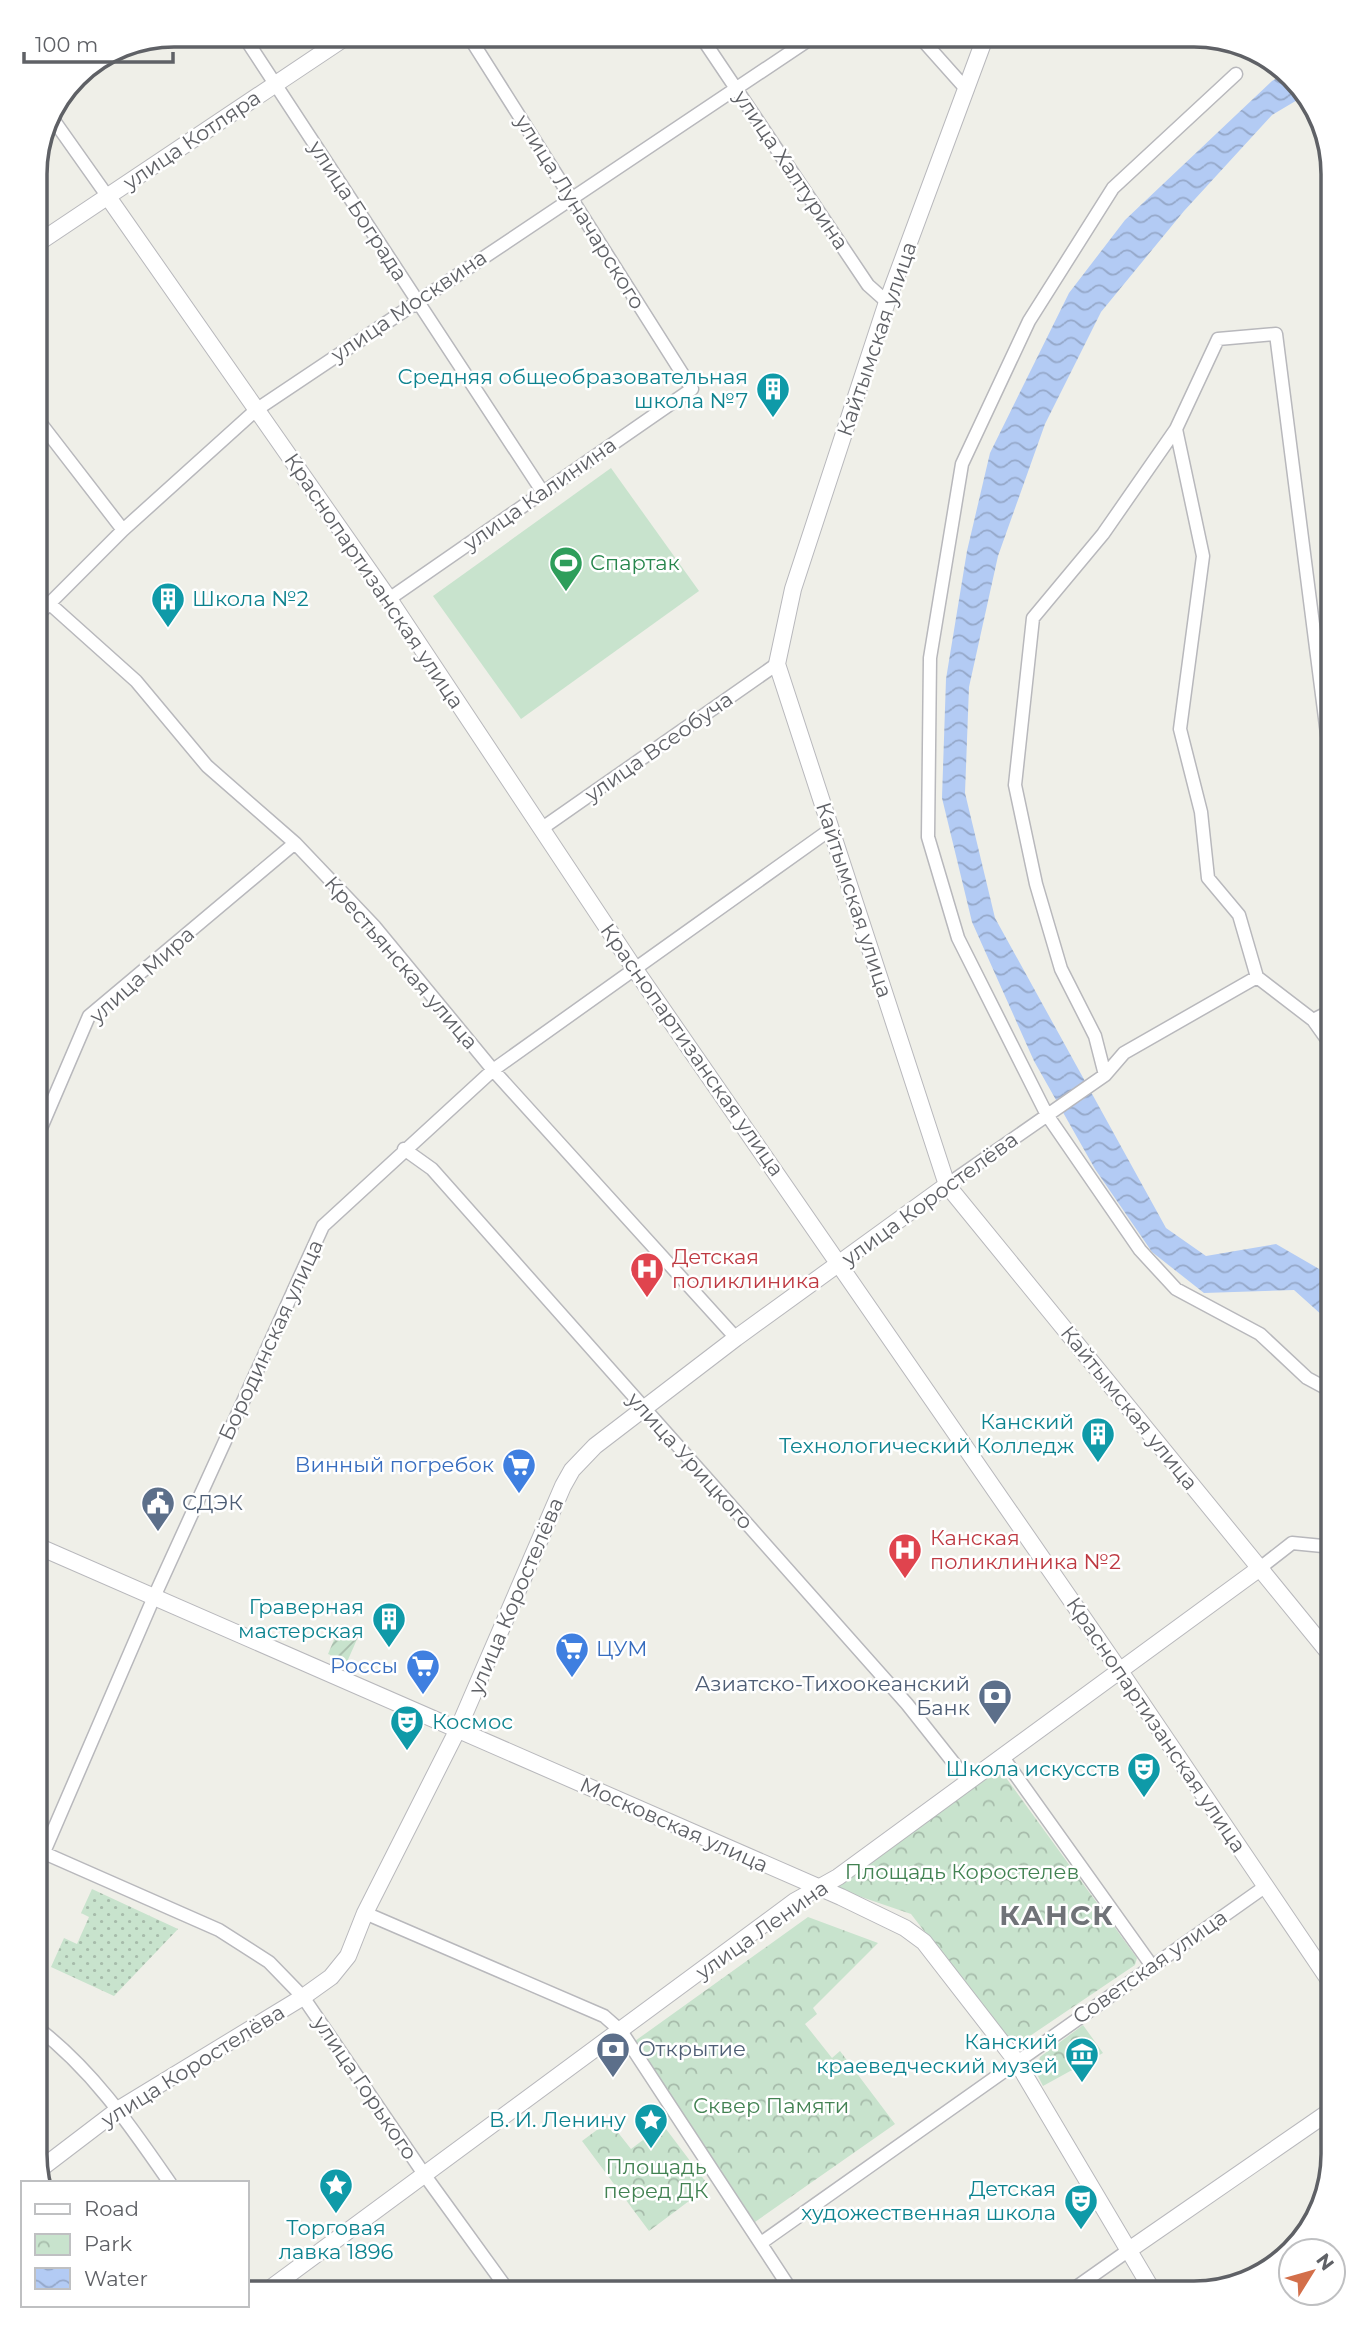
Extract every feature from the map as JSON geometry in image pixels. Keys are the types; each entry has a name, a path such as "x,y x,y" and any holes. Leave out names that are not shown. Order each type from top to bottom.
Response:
{"street":[{"name":"улица Бограда","path":"252,48 542,491"},
{"name":"улица Котляра","path":"48,236 329,48"},
{"name":"улица Луначарского","path":"476,48 692,389"},
{"name":"улица Халтурина","path":"709,48 868,285 887,302"},
{"name":"улица Москвина","path":"48,606 123,530 256,410 797,48"},
{"path":"930,48 967,90"},
{"name":"Кайтымская улица","path":"982,48 887,302 793,589 778,664 947,1185 1321,1643"},
{"path":"1236,74 1112,188 1029,321 962,464 930,659 928,837 958,939 1047,1115 1140,1251 1176,1289 1260,1334 1307,1378 1321,1386"},
{"name":"Краснопартизанская улица","path":"57,125 389,599 634,968 1120,1671 1321,1968"},
{"path":"1105,1075 1095,1036 1061,969 1036,884 1015,785 1033,618 1103,534 1177,429 1218,339 1276,334 1321,686"},
{"name":"улица Калинина","path":"389,599 692,389"},
{"path":"1177,429 1203,556 1180,729 1201,812 1208,878 1239,915 1257,977 1312,1020 1321,1032"},
{"path":"48,433 123,530"},
{"name":"Крестьянская улица","path":"50,604 136,681 207,766 295,844 376,927 494,1070 736,1338"},
{"name":"улица Всеобуча","path":"541,829 778,664"},
{"name":"Бородинская улица","path":"47,1835 323,1226 404,1149 494,1070 831,829"},
{"name":"улица Мира","path":"48,1113 89,1016 295,844"},
{"name":"улица Коростелёва","path":"48,2163 119,2109 303,1997 331,1977 348,1956 365,1913 458,1729 572,1470 595,1446 736,1338 947,1185 1105,1075 1124,1053 1257,977"},
{"path":"1312,1020 1321,1016"},
{"name":"улица Урицкого","path":"404,1149 432,1169 642,1409 907,1704 968,1781"},
{"path":"1260,1568 1292,1543 1321,1546"},
{"name":"Московская улица","path":"47,1550 905,1928 924,1942 1017,2062 1147,2281"},
{"name":"улица Ленина","path":"282,2280 426,2177 795,1901 820,1889 1260,1568"},
{"path":"1002,1756 1152,1966"},
{"name":"улица Горького","path":"47,1854 219,1930 269,1962 303,1997 426,2177 501,2280"},
{"name":"Советская улица","path":"761,2243 1266,1886"},
{"path":"365,1913 604,2015 621,2031 785,2281"},
{"path":"47,2037 82,2067 119,2109 169,2181"},
{"path":"1085,2281 1321,2117"}],"green space":[{"name":"Спартак","path":"611,468 699,591 521,719 433,596"},
{"path":"339,1628 358,1637 347,1662 328,1654"},
{"name":"Площадь Коростелев","path":"990,1773 1004,1775 1137,1958 1135,1965 1021,2042 1012,2041 1004,2034 911,1914 838,1889 839,1880"},
{"path":"92,1889 178,1929 114,1996 51,1967 64,1938 77,1944 89,1917 81,1913"},
{"name":"Сквер Памяти","path":"808,1917 878,1943 813,2008 817,2014 805,2024 832,2058 840,2051 895,2124 755,2222 635,2041"},
{"path":"1083,2025 1103,2053 1043,2086 1036,2072 1040,2057"},
{"name":"Площадь перед ДК","path":"609,2121 631,2149 663,2125 709,2186 649,2231 582,2141"}],"water":[{"path":"1277,79 1296,101 1272,115 1184,211 1101,312 1045,424 998,556 969,687 965,793 995,918 1166,1228 1206,1256 1276,1244 1321,1270 1321,1314 1294,1290 1204,1293 1152,1252 1095,1169 1034,1061 972,922 942,798 946,679 967,551 990,453 1069,293 1125,220"}],"place":[{"name":"Средняя общеобразовательная школа №7","path":"773,419"},
{"name":"Спартак","path":"566,593"},
{"name":"Школа №2","path":"168,629"},
{"name":"Детская поликлиника","path":"647,1299"},
{"name":"Канский Технологический Колледж","path":"1098,1464"},
{"name":"Винный погребок","path":"519,1495"},
{"name":"СДЭК","path":"158,1533"},
{"name":"Канская поликлиника №2","path":"905,1580"},
{"name":"Граверная мастерская","path":"389,1649"},
{"name":"ЦУМ","path":"572,1679"},
{"name":"Россы","path":"423,1696"},
{"name":"Азиатско-Тихоокеанский Банк","path":"995,1726"},
{"name":"Космос","path":"407,1752"},
{"name":"Школа искусств","path":"1144,1799"},
{"name":"Открытие","path":"613,2079"},
{"name":"Канский краеведческий музей","path":"1082,2084"},
{"name":"В. И. Ленину","path":"651,2150"},
{"name":"Торговая лавка 1896","path":"336,2215"},
{"name":"Детская художественная школа","path":"1081,2231"}],"district":[{"name":"КАНСК","path":"1057,1915"}]}
